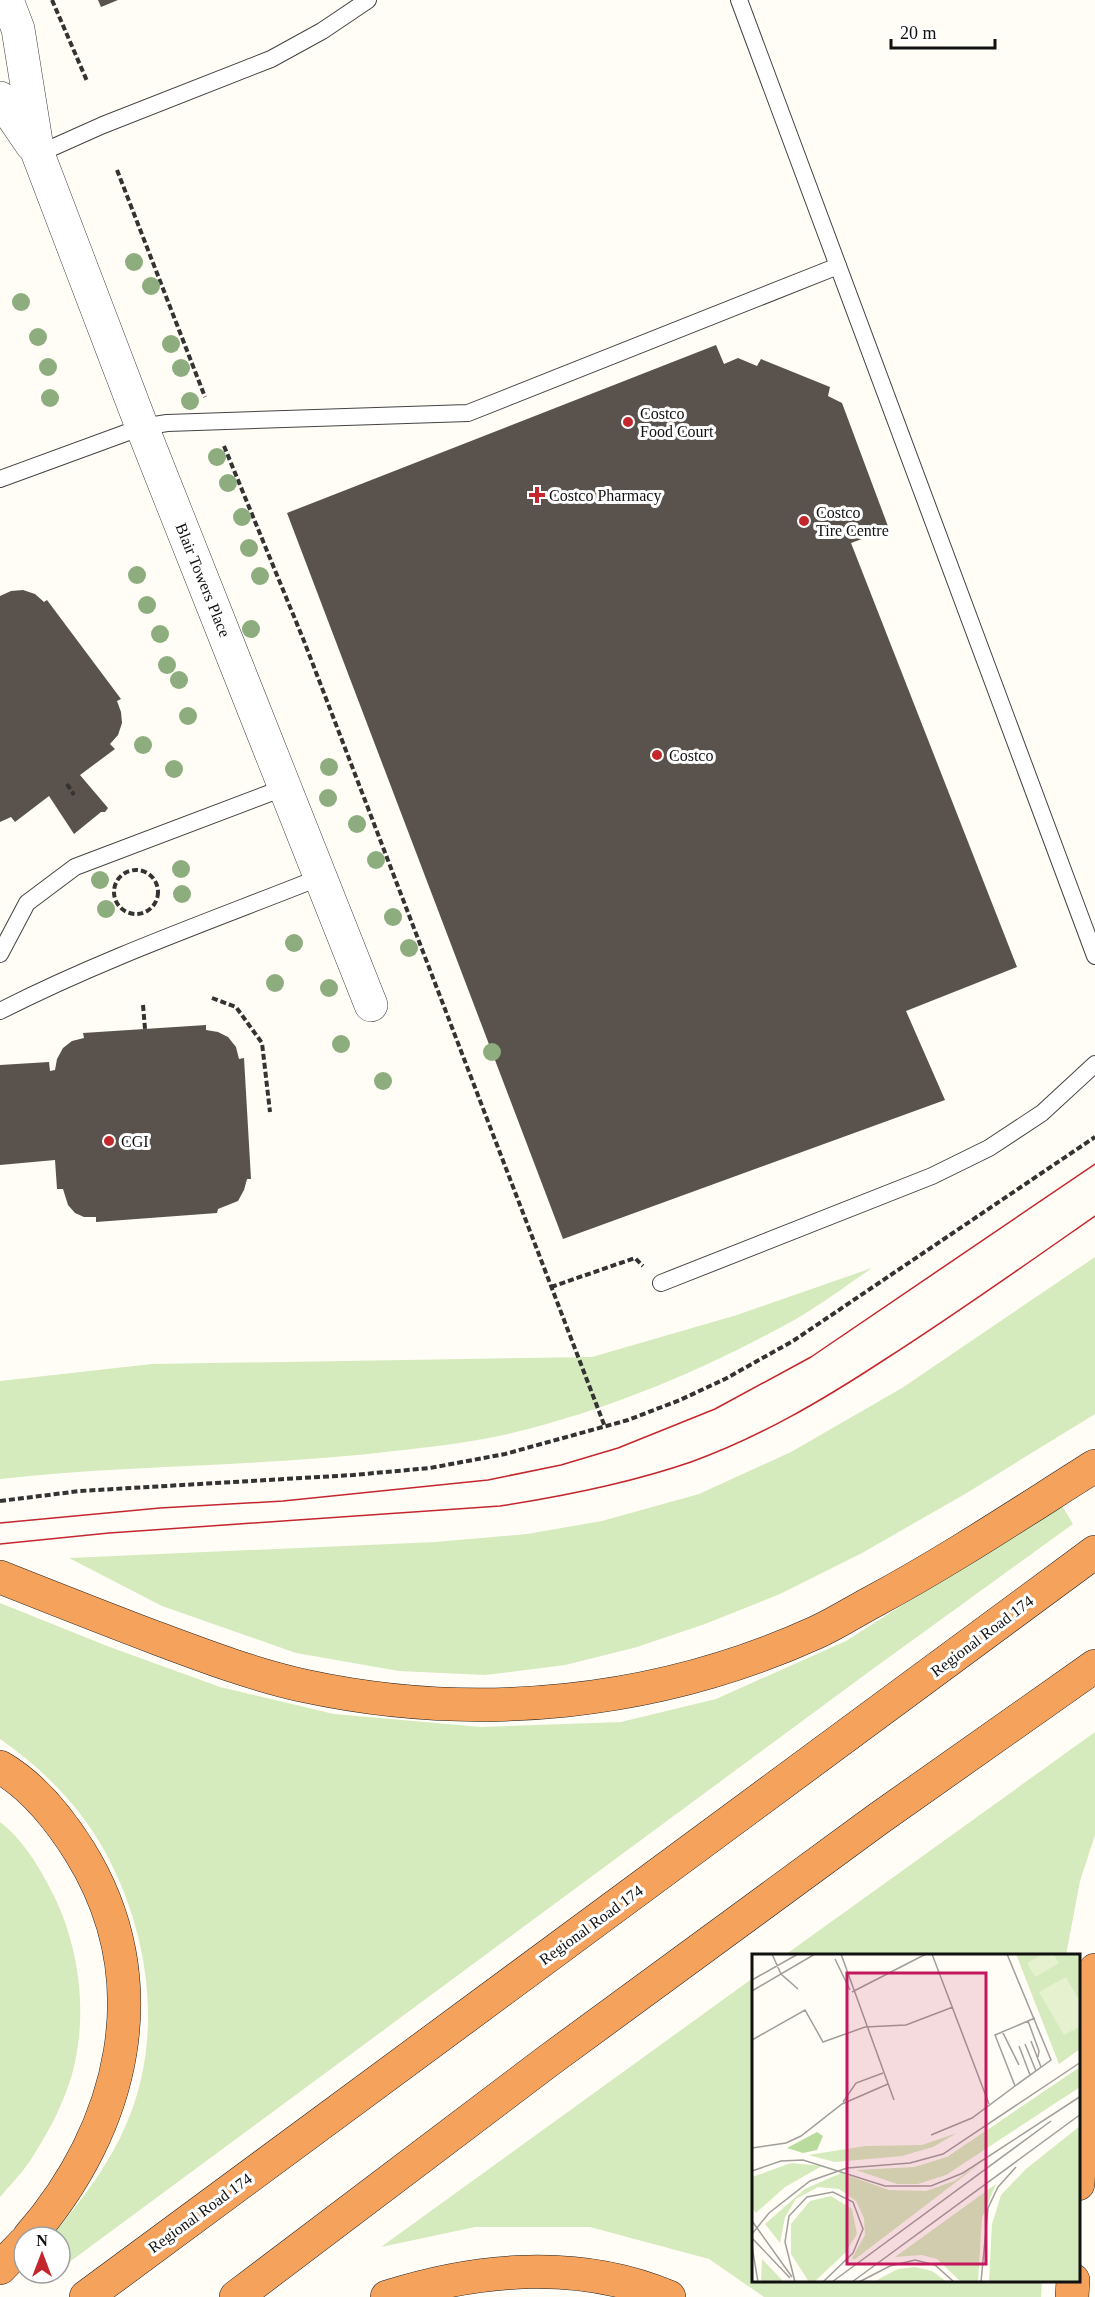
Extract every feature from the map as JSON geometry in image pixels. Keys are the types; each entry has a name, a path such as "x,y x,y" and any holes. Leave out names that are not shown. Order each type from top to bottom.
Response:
{"highway":[{"path":"0,1577 216,1660 304,1686 350,1694 432,1703 525,1705 567,1702 635,1691 711,1672 771,1652 821,1631 914,1579 1095,1466"},
{"name":"Regional Road 174","path":"86,2297 1095,1552"},
{"path":"236,2297 548,2061 878,1819 1095,1666"},
{"path":"0,1767 25,1785 51,1812 92,1872 106,1905 118,1944 124,1984 125,2024 119,2066 108,2105 75,2177 40,2225"},
{"path":"1080,2151 1095,1970"},
{"path":"0,2268 12,2256"},
{"path":"387,2297 454,2279 534,2271 573,2273 615,2279 669,2297"},
{"path":"1072,2297 1073,2282"}],"street":[{"name":"Blair Towers Place","path":"7,0 18,29 38,154 142,427 371,1005"},
{"name":"Blair Towers Place","path":"0,98 38,154"}],"lane":[{"path":"38,154 103,125 271,59 322,31 369,0"},
{"path":"739,0 1095,956"},
{"path":"0,479 142,427 189,422 345,419 468,413 838,266"},
{"path":"0,954 27,903 75,867 286,788"},
{"path":"0,1011 58,981 153,941 321,878"},
{"path":"661,1283 932,1176 988,1148 1042,1113 1095,1064"}],"path":[{"path":"52,0 87,81"},
{"path":"117,170 214,422 304,641 604,1427"},
{"path":"67,784 74,795"},
{"path":"138,870 148,873 155,880 158,899 152,908 144,913 134,914 125,911 118,904 114,895 115,885 129,871 138,870"},
{"path":"212,998 236,1007 262,1042 270,1112"},
{"path":"143,1005 145,1029"},
{"path":"0,1501 80,1491 342,1476 430,1468 505,1454 604,1427 680,1400 725,1379 794,1341 1095,1137"},
{"path":"551,1287 635,1258 661,1283"}],"green space":[{"path":"1095,1257 1095,1414 965,1494 862,1553 780,1594 705,1624 637,1647 565,1665 485,1675 399,1671 296,1653 162,1606 69,1558 435,1542 527,1534 602,1521 699,1494 791,1452 902,1388"},
{"path":"872,1268 796,1319 695,1370 624,1399 516,1432 460,1443 353,1456 0,1479 0,1381 152,1364 592,1357 737,1315"},
{"path":"1061,1504 1073,1524 870,1671 72,2260 72,2225 60,2225 113,2152 128,2120 139,2086 146,2051 148,2015 146,1979 140,1943 130,1908 117,1875 100,1843 80,1813 56,1786 0,1739 0,1603 107,1646 220,1687 334,1714 481,1727 621,1722 716,1699 846,1641"},
{"path":"1095,1732 1095,1835 1080,1881 1066,1954 786,1954"},
{"path":"0,1822 17,1838 38,1866 62,1915 78,1977 80,2020 79,2041 72,2075 57,2113 30,2161 0,2197"},
{"path":"752,1979 752,2282 1042,2282 1041,2297 764,2297 709,2259 590,2227 475,2227 381,2247"}],"building":[{"path":"98,0 118,0 101,7"},
{"name":"Costco","path":"716,345 724,364 738,358 757,366 761,359 830,387 828,396 842,403 889,529 851,543 1017,967 906,1011 945,1100 563,1239 287,513"},
{"path":"23,590 35,594 44,602 47,600 121,699 117,701 122,723 118,735 110,744 115,749 80,775 108,808 74,834 49,796 15,822 11,817 0,822 0,596 11,591"},
{"path":"206,1025 206,1030 228,1037 236,1047 239,1059 244,1058 251,1179 247,1179 238,1201 218,1209 217,1213 96,1222 96,1217 84,1217 75,1213 68,1205 63,1189 57,1189 55,1160 0,1165 0,1065 49,1062 50,1071 55,1070 57,1059 63,1048 72,1041 84,1038 83,1033"}],"tram line":[{"path":"0,1523 160,1508 283,1501 488,1480 561,1465 618,1448 715,1409 811,1357 1095,1164"},
{"path":"0,1544 109,1533 500,1506 597,1488 668,1470 742,1441 814,1403 938,1325 1095,1216"}],"place":[{"name":"Costco Food Court","path":"628,422"},
{"name":"Costco Pharmacy","path":"537,495"},
{"name":"Costco Tire Centre","path":"804,521"},
{"name":"Costco","path":"657,755"},
{"name":"CGI","path":"109,1141"}]}
